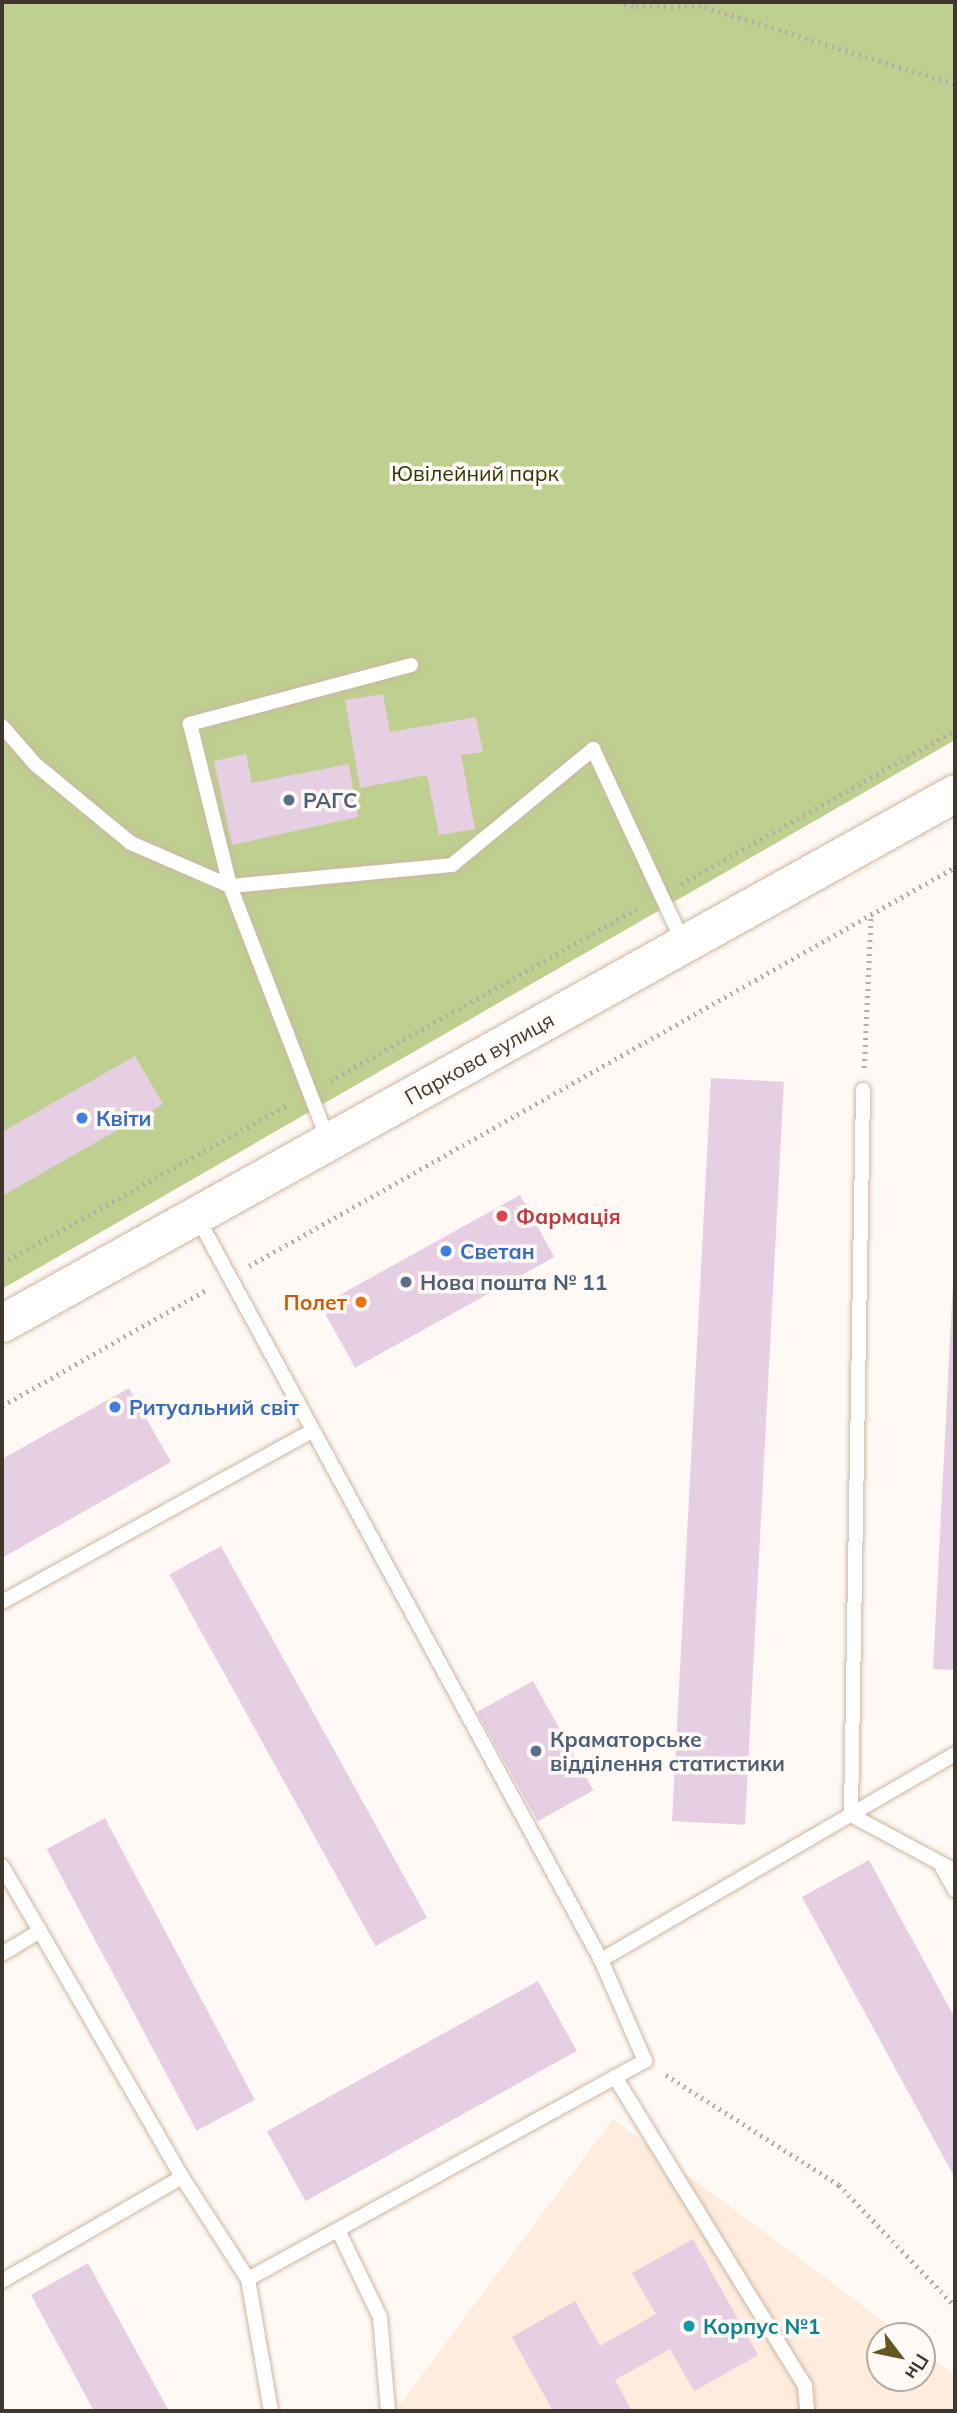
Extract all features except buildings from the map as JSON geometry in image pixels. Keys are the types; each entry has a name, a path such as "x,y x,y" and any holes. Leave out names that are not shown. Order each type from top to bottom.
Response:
{"street":[{"name":"Паркова вулиця","path":"2,1323 955,793"}],"lane":[{"path":"329,1141 230,886 190,724 411,665"},
{"path":"2,726 35,764 131,843 230,886 452,865 593,749 683,944"},
{"path":"851,1815 863,1090"},
{"path":"196,1215 601,1960 645,2061 248,2279"},
{"path":"2,1602 313,1430"},
{"path":"601,1960 955,1754"},
{"path":"851,1815 955,1871"},
{"path":"941,1864 955,1890"},
{"path":"2,1866 182,2177 248,2279 271,2411"},
{"path":"2,1954 40,1931"},
{"path":"615,2077 805,2386 807,2411"},
{"path":"2,2281 182,2177"},
{"path":"338,2230 380,2317 388,2411"}],"path":[{"path":"618,2 636,6 705,7 955,84"},
{"path":"2,1263 955,730"},
{"path":"2,1406 955,867"},
{"path":"863,1090 871,914"},
{"path":"645,2061 839,2185 955,2306"}],"shaded area":[{"path":"613,2119 884,2322 866,2322 866,2392 936,2392 936,2361 955,2375 955,2411 395,2411"}],"green space":[{"name":"Ювілейний парк","path":"2,2 955,2 955,740 2,1289"}],"place":[{"name":"РАГС","path":"289,800"},
{"name":"Квіти","path":"82,1118"},
{"name":"Фармація","path":"502,1216"},
{"name":"Светан","path":"446,1251"},
{"name":"Нова пошта № 11","path":"406,1282"},
{"name":"Полет","path":"361,1302"},
{"name":"Ритуальний світ","path":"115,1407"},
{"name":"Краматорське відділення статистики","path":"536,1751"},
{"name":"Корпус №1","path":"689,2326"}]}
